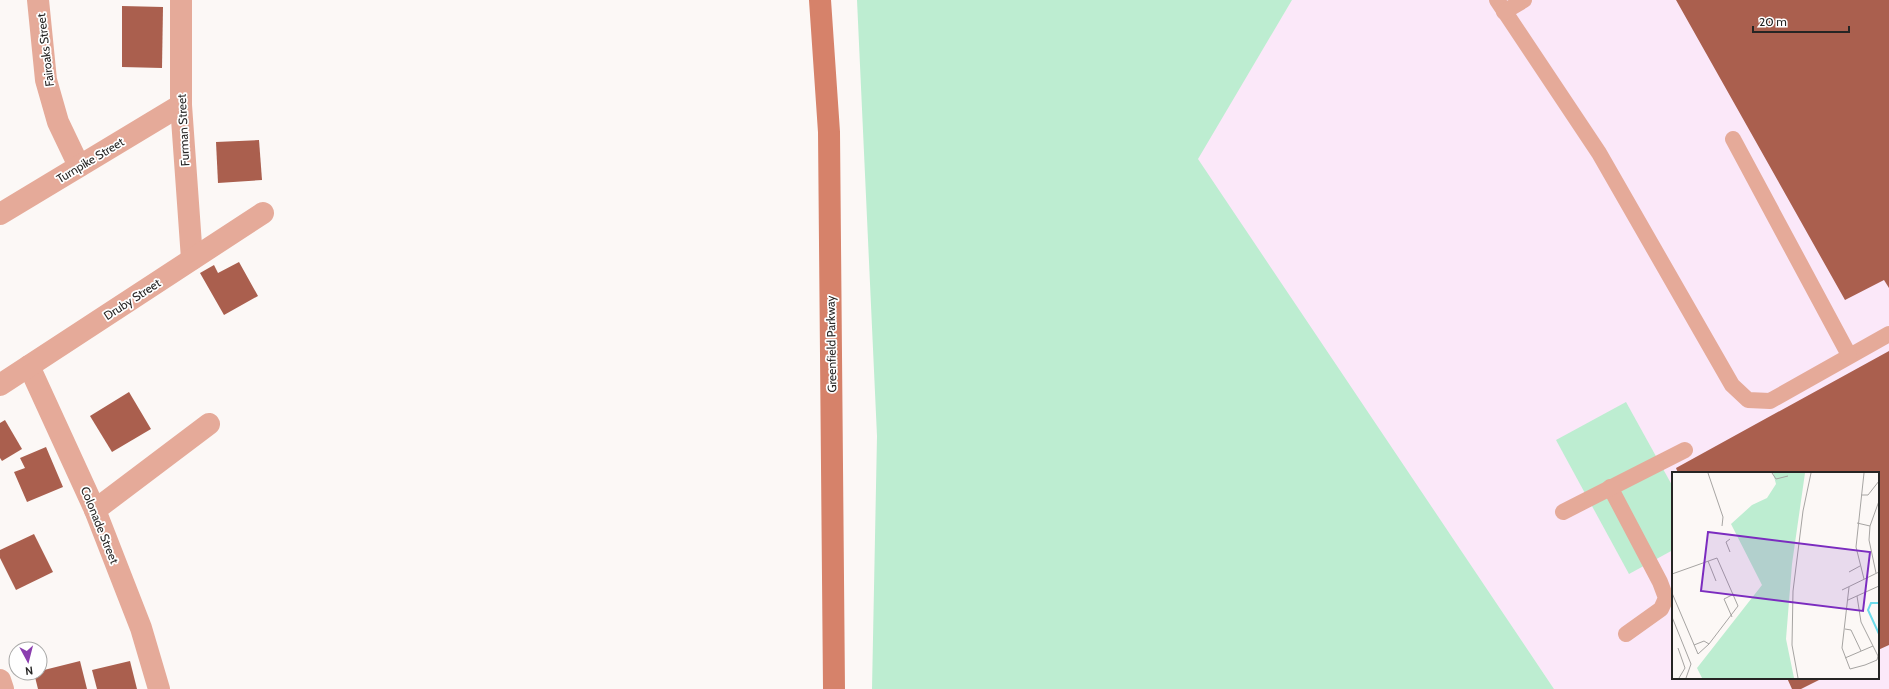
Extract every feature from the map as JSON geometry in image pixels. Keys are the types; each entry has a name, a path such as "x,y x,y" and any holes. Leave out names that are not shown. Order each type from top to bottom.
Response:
{"main road":[{"name":"Greenfield Parkway","path":"820,0 829,132 834,689"}],"street":[{"name":"Fairoaks Street","path":"38,0 46,80 58,122 79,166"},
{"name":"Furman Street","path":"181,0 181,105 192,259"},
{"name":"Turnpike Street","path":"0,214 181,105"},
{"name":"Druby Street","path":"0,385 263,213"},
{"name":"Colonade Street","path":"29,366 95,510 141,628 158,689"},
{"path":"95,510 209,424"},
{"path":"0,680 3,689"}],"lane":[{"path":"1524,0 1501,6 1599,153 1732,385 1748,400 1770,401 1849,355 1889,334"},
{"path":"1733,139 1849,355"},
{"path":"1563,512 1685,450"},
{"path":"1610,487 1660,582 1666,598 1661,609 1626,634"}],"shaded area":[{"path":"1292,0 1889,0 1889,689 1554,689 1197,159"}],"green space":[{"path":"857,0 1292,0 1198,159 1554,689 872,689 877,436"},
{"path":"1626,402 1672,485 1672,551 1629,574 1556,440"}],"building":[{"path":"1676,0 1889,0 1889,288 1884,280 1845,300"},
{"path":"122,6 163,7 162,68 122,67"},
{"path":"259,140 262,180 218,183 216,142"},
{"path":"239,262 258,296 224,315 200,273 214,265 218,273"},
{"path":"1889,351 1889,645 1879,650 1879,472 1678,472 1676,468"},
{"path":"129,392 151,429 112,452 90,416"},
{"path":"5,420 22,449 2,461 0,458 0,423"},
{"path":"46,447 63,487 27,502 14,472 25,468 20,458"},
{"path":"34,534 53,572 16,590 0,558 0,550"},
{"path":"80,661 87,689 38,689 36,681 48,681 48,669"},
{"path":"130,661 137,689 97,689 92,670"},
{"path":"1787,679 1821,679 1801,689 1792,689"}]}
